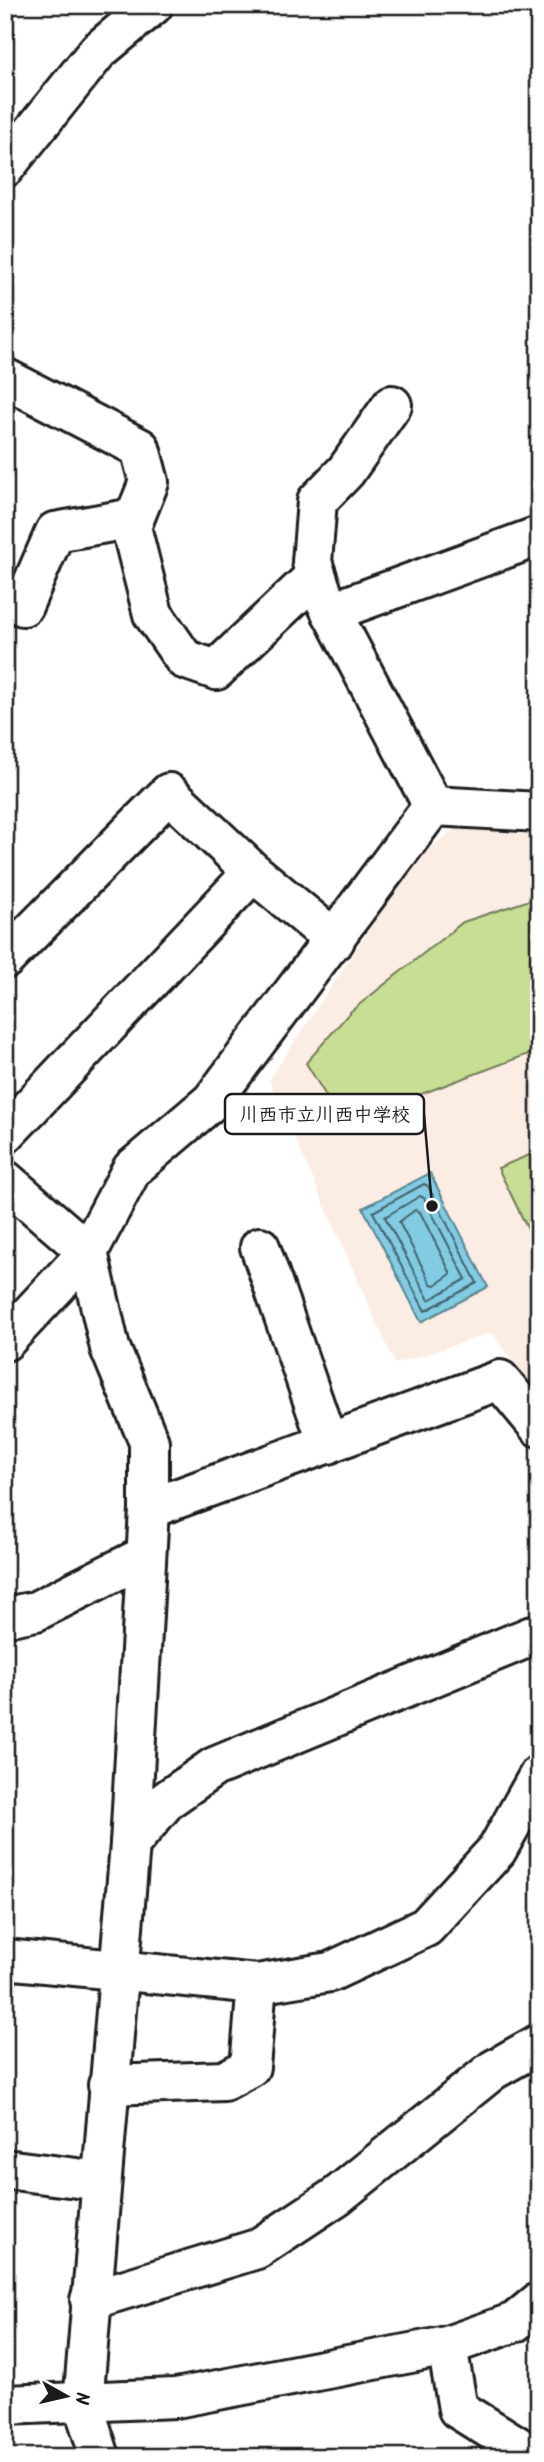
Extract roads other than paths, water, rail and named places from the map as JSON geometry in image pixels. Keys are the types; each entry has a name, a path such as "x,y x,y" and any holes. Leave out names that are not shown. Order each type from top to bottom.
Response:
{"street":[{"path":"5,167 98,51 153,5"},
{"path":"5,378 140,448 149,482 131,527 153,614 184,659 216,670 316,575"},
{"path":"392,405 346,471 317,501 312,562 331,612 433,806"},
{"path":"23,606 55,532 134,518"},
{"path":"331,612 539,536"},
{"path":"5,959 169,793 253,872 334,940"},
{"path":"433,806 539,812"},
{"path":"5,1341 88,1252 132,1169 212,1101 433,806"},
{"path":"5,1134 253,872"},
{"path":"5,1180 88,1252 110,1348 149,1442 149,1509 130,1844 117,1972 83,2404 100,2457"},
{"path":"260,1247 328,1444"},
{"path":"149,1509 500,1380 539,1427"},
{"path":"5,1617 36,1611 145,1556"},
{"path":"130,1844 167,1800 214,1766 539,1633"},
{"path":"5,1959 257,1984 330,1972 426,1927 497,1850 539,1775"},
{"path":"108,2085 224,2081 250,2067 257,1984"},
{"path":"90,2300 257,2249 337,2196 493,2070 539,2044"},
{"path":"5,2169 101,2181"},
{"path":"5,2405 83,2404 176,2398 447,2346 515,2322 539,2302"},
{"path":"447,2346 458,2409 535,2457"}],"water":[{"path":"430,1173 488,1287 421,1322 363,1208"}],"place":[{"name":"川西市立川西中学校","path":"432,1206"}]}
